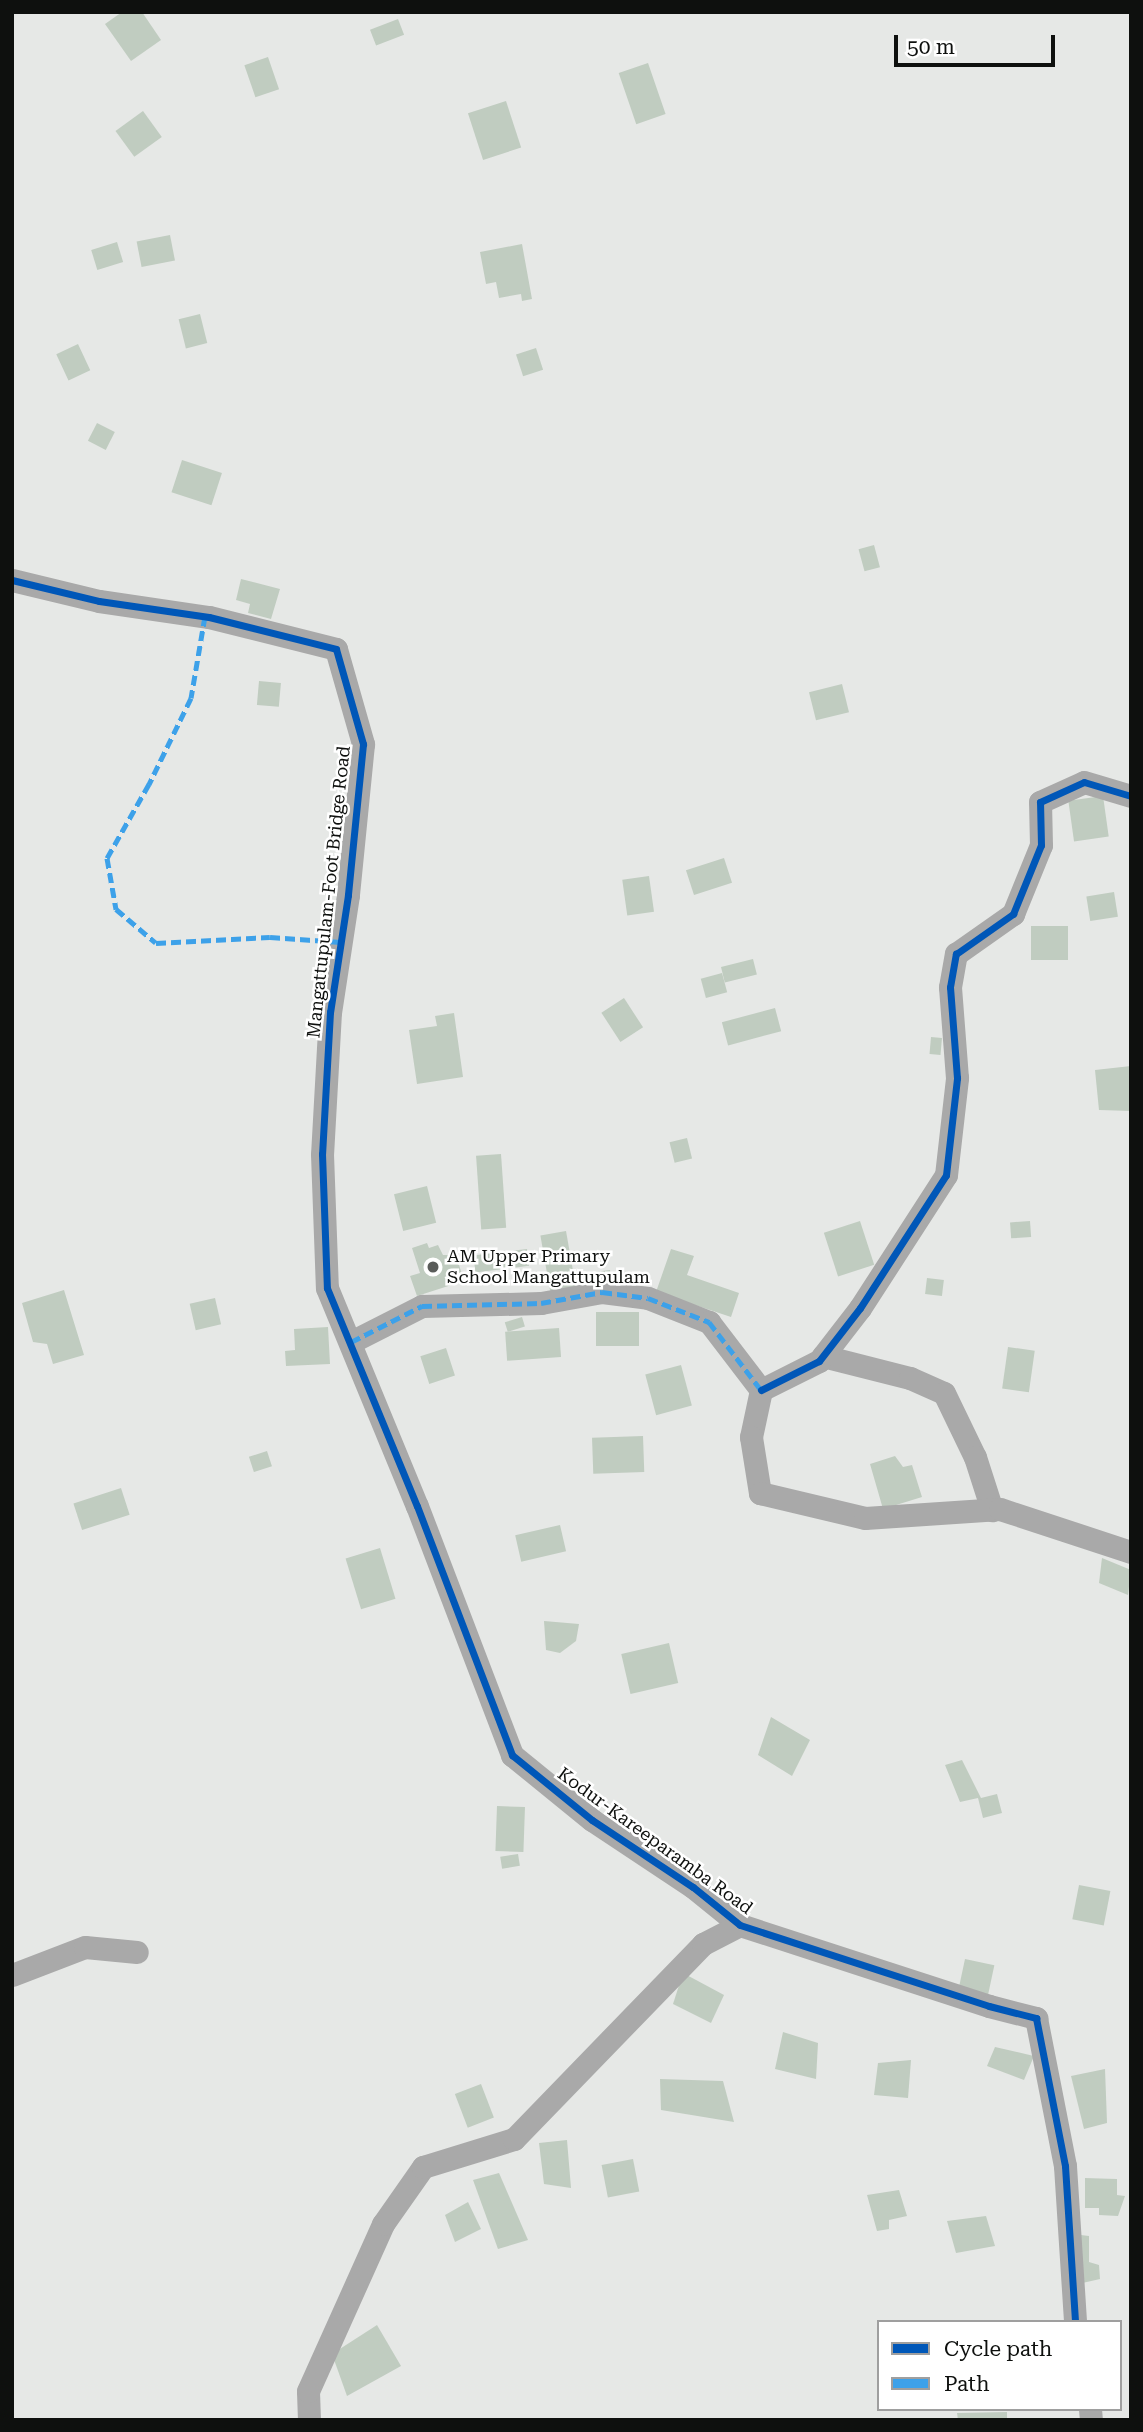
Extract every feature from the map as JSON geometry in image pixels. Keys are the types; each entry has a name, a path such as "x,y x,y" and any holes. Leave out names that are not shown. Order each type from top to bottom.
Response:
{"street":[{"name":"Mangattupulam-Foot Bridge Road","path":"12,580 99,601 209,617 336,649 363,744 348,895 330,1012 322,1154 327,1288 351,1342"},
{"path":"761,1390 819,1361 860,1308 946,1175 957,1077 950,987 956,954 1013,914 1041,845 1040,802 1084,782 1131,796"},
{"path":"351,1342 422,1306 541,1303 602,1292 648,1298 709,1322 761,1390 751,1437 760,1493 865,1518 1000,1509 1131,1552"},
{"name":"Kodur-Kareeparamba Road","path":"351,1342 512,1755 592,1820 693,1887 740,1925 989,2007 1036,2018 1065,2166 1075,2320"},
{"path":"823,1356 910,1378 944,1393 975,1457 992,1510"},
{"path":"309,2420 308,2391 383,2224 423,2167 514,2139 704,1944 740,1925"},
{"path":"12,1975 85,1947 137,1952"}],"building":[{"path":"122,12 142,12 161,40 131,61 105,24"},
{"path":"398,19 404,35 376,46 370,30"},
{"path":"268,57 279,89 255,97 244,65"},
{"path":"648,63 666,114 636,124 619,73"},
{"path":"506,101 521,148 483,160 468,113"},
{"path":"143,111 162,137 134,157 115,131"},
{"path":"170,235 175,261 142,267 137,241"},
{"path":"117,242 123,262 97,270 91,250"},
{"path":"522,244 532,299 522,301 521,294 499,298 496,282 486,284 480,252"},
{"path":"200,314 207,343 186,348 179,319"},
{"path":"78,344 90,370 69,380 56,354"},
{"path":"536,348 543,370 523,376 516,354"},
{"path":"97,423 115,432 106,450 88,441"},
{"path":"182,460 222,473 211,505 171,492"},
{"path":"874,545 880,567 864,571 859,549"},
{"path":"241,579 280,589 271,619 248,613 250,604 236,600"},
{"path":"259,681 281,683 279,707 257,705"},
{"path":"842,684 849,712 816,720 809,692"},
{"path":"1103,796 1109,837 1074,841 1068,801"},
{"path":"724,858 732,883 694,895 686,870"},
{"path":"649,876 654,912 627,915 622,880"},
{"path":"1114,892 1118,917 1090,921 1086,896"},
{"path":"1031,926 1068,926 1068,960 1031,960"},
{"path":"753,959 757,975 725,983 721,967"},
{"path":"722,973 727,992 706,998 701,979"},
{"path":"624,998 643,1027 620,1042 601,1013"},
{"path":"775,1008 781,1031 728,1045 722,1022"},
{"path":"454,1013 463,1077 417,1084 409,1030 437,1026 435,1016"},
{"path":"931,1037 942,1038 940,1055 930,1054"},
{"path":"1131,1066 1131,1111 1099,1110 1095,1070"},
{"path":"687,1138 692,1158 675,1163 670,1142"},
{"path":"501,1154 506,1228 481,1230 476,1156"},
{"path":"427,1186 436,1223 403,1231 394,1194"},
{"path":"860,1221 874,1265 838,1276 824,1233"},
{"path":"1030,1221 1031,1237 1011,1238 1010,1222"},
{"path":"566,1231 577,1293 551,1298 540,1236"},
{"path":"427,1243 429,1248 438,1245 443,1255 456,1255 464,1281 417,1296 410,1276 420,1273 412,1248"},
{"path":"527,1249 529,1266 475,1272 473,1256"},
{"path":"671,1249 694,1256 687,1275 739,1293 731,1317 656,1292"},
{"path":"610,1270 612,1287 583,1290 581,1274"},
{"path":"927,1278 944,1280 942,1296 925,1294"},
{"path":"64,1290 84,1355 53,1364 47,1344 33,1342 22,1303"},
{"path":"215,1298 221,1324 196,1330 190,1304"},
{"path":"596,1312 639,1312 639,1346 596,1346"},
{"path":"522,1317 525,1327 508,1332 505,1322"},
{"path":"328,1327 330,1364 286,1366 285,1351 295,1350 294,1329"},
{"path":"559,1328 561,1357 507,1361 505,1332"},
{"path":"1008,1347 1035,1351 1029,1392 1002,1389"},
{"path":"446,1348 455,1376 429,1384 420,1356"},
{"path":"681,1365 692,1406 656,1415 645,1375"},
{"path":"643,1436 644,1472 593,1474 592,1438"},
{"path":"267,1451 272,1466 254,1472 249,1457"},
{"path":"895,1456 903,1467 912,1465 922,1497 883,1509 870,1464"},
{"path":"121,1488 130,1515 82,1530 73,1503"},
{"path":"560,1525 566,1551 521,1562 515,1535"},
{"path":"380,1548 395,1599 361,1609 346,1559"},
{"path":"1102,1558 1131,1570 1128,1595 1099,1583"},
{"path":"544,1621 579,1624 576,1641 560,1653 546,1650"},
{"path":"669,1643 678,1683 630,1694 621,1654"},
{"path":"771,1717 810,1740 792,1776 758,1755"},
{"path":"962,1760 981,1798 997,1794 1002,1813 983,1818 978,1798 960,1802 945,1765"},
{"path":"497,1806 525,1807 523,1852 495,1851"},
{"path":"518,1854 520,1866 502,1869 500,1857"},
{"path":"1079,1885 1110,1891 1104,1925 1072,1919"},
{"path":"965,1959 994,1965 988,1997 958,1990"},
{"path":"683,1973 724,1995 711,2023 673,2004"},
{"path":"783,2032 818,2043 816,2079 775,2069"},
{"path":"995,2047 1034,2056 1024,2080 987,2066"},
{"path":"911,2060 908,2098 874,2095 878,2063"},
{"path":"1105,2069 1107,2123 1084,2129 1071,2076"},
{"path":"660,2079 723,2081 734,2122 661,2110"},
{"path":"481,2084 494,2118 468,2128 455,2094"},
{"path":"567,2140 571,2188 544,2184 539,2143"},
{"path":"633,2159 639,2191 608,2197 602,2165"},
{"path":"499,2173 528,2240 498,2249 473,2180"},
{"path":"1085,2178 1117,2179 1117,2195 1125,2196 1118,2216 1099,2215 1099,2208 1085,2208"},
{"path":"899,2190 907,2216 889,2220 889,2229 877,2231 867,2195"},
{"path":"468,2202 481,2229 455,2242 445,2215"},
{"path":"986,2216 995,2246 956,2253 947,2221"},
{"path":"1073,2234 1089,2236 1089,2262 1099,2265 1100,2279 1078,2284"},
{"path":"377,2325 401,2366 347,2396 332,2354"},
{"path":"1007,2412 1007,2420 958,2420 957,2413"}],"marked path":[{"path":"205,616 191,698 149,784 107,858 116,909 156,943 270,937 341,942"},
{"path":"351,1342 422,1306 541,1303 602,1292 648,1298 709,1322 761,1390"}],"cycle path":[{"path":"12,580 99,601 209,617 336,649 363,744 348,895 330,1012 322,1154 327,1288 417,1506 512,1755 592,1820 693,1887 740,1925 989,2006 1036,2018 1065,2166 1075,2320"},
{"path":"761,1390 819,1361 860,1308 946,1175 957,1078 950,987 956,954 1013,914 1041,845 1040,802 1084,782 1131,796"}],"place":[{"name":"AM Upper Primary School Mangattupulam","path":"433,1267"}]}
